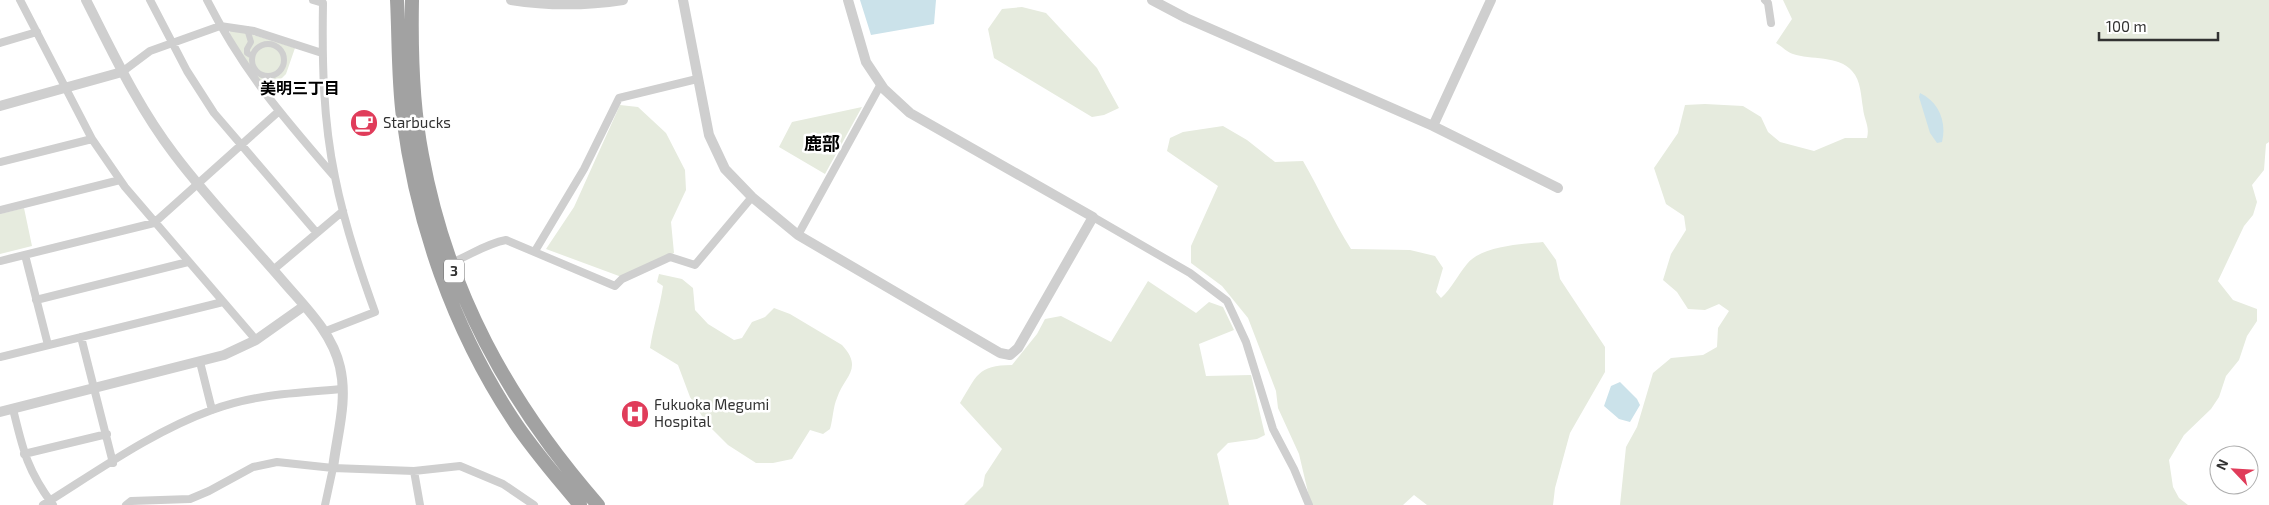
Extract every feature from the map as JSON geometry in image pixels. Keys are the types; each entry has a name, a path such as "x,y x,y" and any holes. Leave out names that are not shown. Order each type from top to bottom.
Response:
{"highway":[{"name":"3","path":"397,0 399,74 410,159 425,226 445,286 462,330 513,419 580,505"},
{"name":"3","path":"412,0 413,76 422,155 436,218 451,263 476,325 514,395 564,466 598,505"}],"street":[{"path":"20,0 92,139 120,180 154,223 256,340"},
{"path":"86,0 122,72 154,126 198,185 326,331 340,366 344,389 343,408 333,468 324,505"},
{"path":"150,0 172,44 214,113 240,146 316,232"},
{"path":"207,0 220,26 258,87 334,176"},
{"path":"313,0 323,3 322,53 334,176 375,312 326,331"},
{"path":"511,0 549,6 590,5 622,0"},
{"path":"683,0 709,135 725,169 752,197 798,235 1000,353 1010,354 1018,348 1093,217"},
{"path":"848,0 866,62 881,84 910,113 1190,273 1227,301 1246,342 1273,429 1294,468 1309,505"},
{"path":"1152,0 1186,18 1433,126 1558,188"},
{"path":"1433,126 1491,0"},
{"path":"1765,0 1768,3 1771,23"},
{"path":"0,106 122,72 150,51 220,26 247,29 322,53"},
{"path":"247,29 250,42 247,49 248,53 252,56"},
{"path":"0,43 37,32"},
{"path":"264,44 275,45 282,52 284,62 279,72 275,75 264,76 254,70 252,56 256,49 264,44"},
{"path":"258,87 264,76"},
{"path":"535,251 584,170 619,98 697,79"},
{"path":"798,235 881,84"},
{"path":"0,261 154,223 278,112"},
{"path":"0,162 92,139"},
{"path":"0,210 120,180"},
{"path":"451,263 477,252 486,244 506,240 615,286 622,279 670,257 695,265 752,197"},
{"path":"273,270 343,211"},
{"path":"25,255 48,345"},
{"path":"36,300 188,262"},
{"path":"0,356 223,302"},
{"path":"0,412 224,355 256,340 304,306"},
{"path":"82,337 113,462"},
{"path":"200,362 212,410"},
{"path":"13,408 24,454 34,479 48,504 165,431 212,410 256,398 344,389"},
{"path":"24,454 107,434"},
{"path":"126,505 131,501 199,496 265,463 277,462 333,468 414,471 460,466 503,484 534,505"},
{"path":"414,471 420,505"}],"shaded area":[{"path":"1783,0 2269,0 2269,142 2266,144 2264,170 2252,185 2257,202 2253,215 2244,226 2218,281 2233,300 2257,309 2257,321 2247,336 2239,360 2226,376 2219,397 2211,409 2184,435 2169,460 2173,487 2179,498 2188,505 1620,505 1626,447 1637,427 1653,373 1671,358 1703,355 1717,347 1718,328 1729,311 1719,304 1705,310 1688,309 1677,292 1663,280 1671,254 1686,230 1684,216 1666,204 1654,168 1678,133 1685,105 1743,106 1761,117 1768,132 1780,142 1814,151 1845,138 1867,138 1867,126 1860,89 1852,71 1840,62 1793,54 1776,43 1792,19"},
{"path":"1022,7 1046,13 1097,68 1119,108 1104,115 1092,117 994,58 988,29 1002,9"},
{"path":"231,30 241,31 295,48 286,74 267,93 229,34"},
{"path":"620,105 638,107 666,133 685,170 686,190 671,222 674,253 638,272 619,276 546,249 574,207"},
{"path":"862,107 825,174 779,147 792,122"},
{"path":"1223,126 1247,140 1275,162 1303,161 1351,249 1410,250 1435,256 1443,268 1436,292 1441,298 1467,264 1482,253 1502,247 1543,242 1556,260 1560,279 1605,347 1605,372 1570,433 1555,488 1553,505 1427,505 1414,495 1403,505 1311,505 1299,454 1278,408 1276,391 1248,318 1222,286 1191,263 1191,246 1218,186 1167,151 1170,138 1183,132"},
{"path":"24,208 32,246 0,254 0,214"},
{"path":"659,274 682,279 693,288 695,310 708,324 734,340 742,338 752,322 765,317 774,308 790,314 842,345 848,353 852,367 840,390 830,429 823,434 810,430 792,459 773,463 756,463 728,445 707,424 690,397 678,365 650,348 663,286 657,282"},
{"path":"1148,281 1196,313 1209,302 1223,307 1234,330 1199,344 1206,376 1251,375 1265,435 1257,439 1228,443 1217,454 1229,505 964,505 983,486 985,475 1002,449 960,403 979,374 992,367 1012,365 1037,334 1045,319 1061,316 1111,342"}],"water":[{"path":"860,0 936,0 934,24 871,35"},
{"path":"1920,93 1937,107 1940,113 1943,127 1942,142 1937,143 1930,133 1919,97"},
{"path":"1620,382 1637,399 1640,405 1630,422 1619,419 1604,406 1611,386"}],"place":[{"name":"Starbucks","path":"364,123"},
{"name":"Fukuoka Megumi Hospital","path":"635,414"}],"district":[{"name":"美明三丁目","path":"300,88"},
{"name":"鹿部","path":"822,144"}]}
